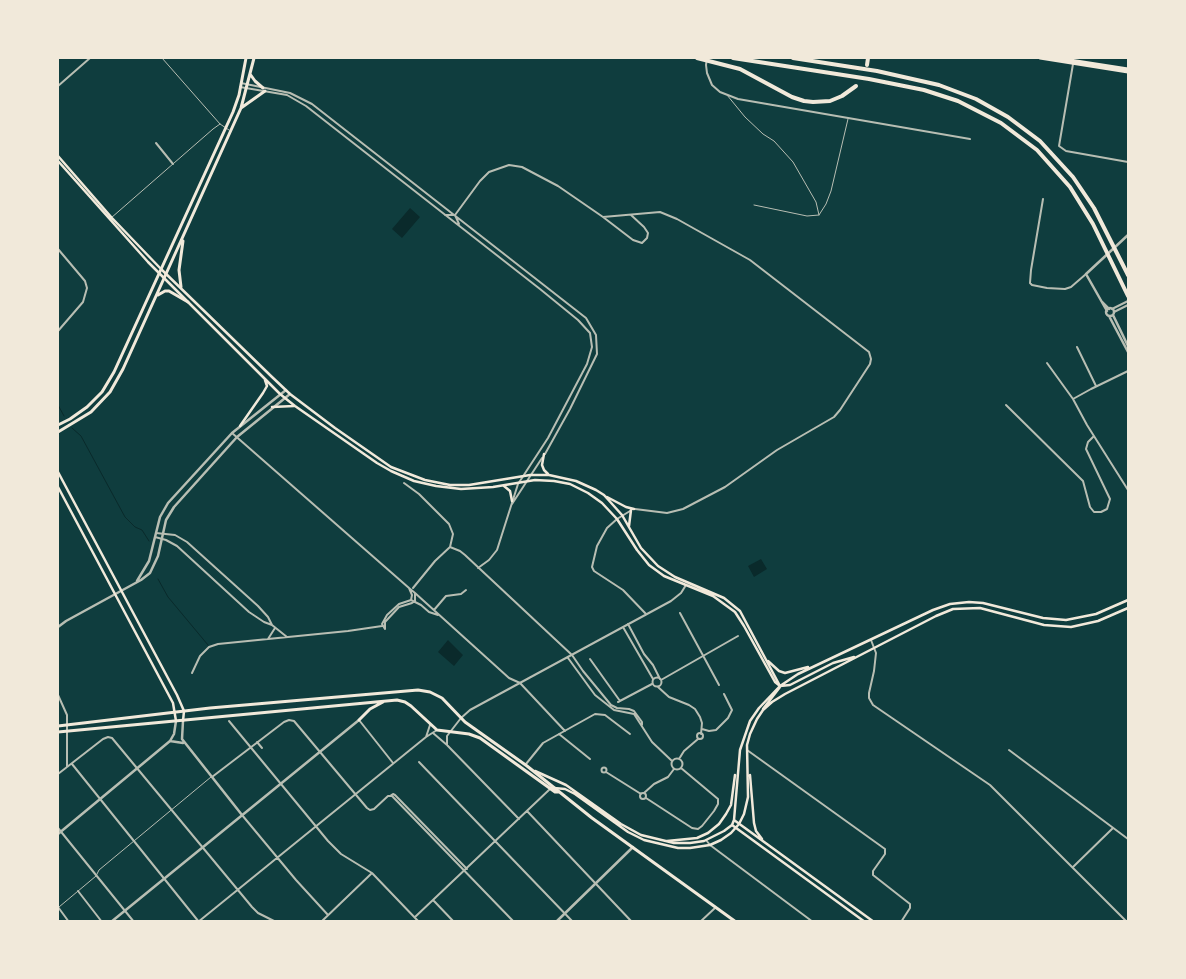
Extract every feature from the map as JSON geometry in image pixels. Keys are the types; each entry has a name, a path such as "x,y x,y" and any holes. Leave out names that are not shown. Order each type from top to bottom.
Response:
{"highway":[{"path":"697,58 715,61 740,69 792,97 804,101 825,102 836,99 856,86"},
{"path":"733,58 870,79 924,90 958,101 1001,123 1027,142 1051,164 1079,200 1093,224 1128,296"},
{"path":"793,58 846,66 932,83 958,92 992,108 1029,132 1054,155 1082,188 1106,229 1128,275"}],"main road":[{"path":"58,425 79,413 102,392 114,372 236,105 246,58"},
{"path":"58,432 91,412 110,392 124,369 241,108 254,58"},
{"path":"1040,58 1128,71"},
{"path":"1058,58 1073,62"},
{"path":"241,108 264,89 250,74"},
{"path":"58,156 159,274 284,398 377,462 408,479 449,488 502,486 545,480 570,484 594,496 617,519 649,565 664,576 713,596 735,612 775,682 780,686 790,685 833,663 860,655"},
{"path":"58,161 111,219 290,394 371,454 397,470 437,483 469,485 530,475 549,475 576,481 633,510 629,528"},
{"path":"181,287 180,270 184,235"},
{"path":"157,296 165,291 169,291 188,302"},
{"path":"240,426 266,389 263,377"},
{"path":"272,407 280,405 295,406"},
{"path":"544,454 542,465 549,475"},
{"path":"58,472 178,696 184,711 184,721"},
{"path":"502,486 510,491 512,502"},
{"path":"58,487 173,703 176,722"},
{"path":"604,495 622,515 641,548 654,562 668,573 716,594 734,605 746,622 780,686 778,692 765,706 751,731 747,750 754,825 759,835 769,845"},
{"path":"665,842 699,837 712,830 721,822 731,805 742,741 750,721 780,686 798,674 929,612 953,604 984,603 1039,618 1060,620 1087,617 1128,600"},
{"path":"760,714 778,698 936,616 958,608 980,608 1044,625 1071,627 1092,623 1128,608"},
{"path":"766,659 776,669 785,673 818,664"},
{"path":"773,693 775,682"},
{"path":"58,726 184,711 418,690 430,692 442,698 461,718 529,768 552,788 565,789 575,794 628,832 644,840 678,848 710,845 724,838 736,828 746,809 748,800 748,761"},
{"path":"58,732 397,700 405,702 437,730 469,734 480,738 558,792 736,922"},
{"path":"359,720 370,709 386,701"},
{"path":"739,757 742,752 747,750"},
{"path":"529,768 566,785 632,831 665,842 684,844 706,840 732,825 734,820 737,769"},
{"path":"734,820 874,922"},
{"path":"732,825 865,922"}],"street":[{"path":"58,86 90,58"},
{"path":"162,58 220,124 231,131"},
{"path":"707,58 706,65 709,79 715,88 738,99 970,139"},
{"path":"1073,62 1059,144 1061,148 1066,152 1128,162"},
{"path":"240,85 296,95 312,104 583,315 590,324 598,339 597,354 555,438 512,502"},
{"path":"276,91 292,97 306,106 481,242 587,328 592,338 591,354 576,386 550,435 518,484 497,550 489,560 478,568"},
{"path":"727,95 745,117 763,134 774,141 793,162 816,202 819,215"},
{"path":"819,215 831,191 848,118"},
{"path":"111,219 220,124"},
{"path":"156,143 173,164"},
{"path":"455,215 484,176 496,168 509,165 522,167 558,186 640,244 647,238 648,232 631,215"},
{"path":"1043,199 1031,270 1030,283 1034,285 1065,289 1070,287 1128,234"},
{"path":"754,205 807,216 819,215"},
{"path":"603,217 653,212 665,213 741,254 869,352 871,359 870,364 836,414 777,450 724,487 677,511 667,513 633,510 622,515 607,528 600,539 593,558 593,570 623,590 646,614"},
{"path":"445,215 455,215"},
{"path":"455,215 461,227"},
{"path":"481,242 484,238"},
{"path":"58,250 84,281 87,288 83,302 58,332"},
{"path":"1086,274 1102,302 1111,311 1128,352"},
{"path":"1128,301 1107,315 1128,346"},
{"path":"1111,311 1128,305"},
{"path":"1109,316 1111,311"},
{"path":"58,328 66,323"},
{"path":"1077,347 1096,386"},
{"path":"1047,363 1073,400 1128,490"},
{"path":"1073,400 1080,394 1128,371"},
{"path":"136,582 150,562 160,517 168,503 232,433 286,390"},
{"path":"58,627 145,578 153,568 158,556 166,520 171,511 237,437 290,394"},
{"path":"1006,405 1083,482 1090,507 1094,512 1101,512 1107,509 1110,500 1087,452 1086,446 1094,436"},
{"path":"232,433 412,590 509,678 520,683 565,731"},
{"path":"550,435 555,438"},
{"path":"404,483 419,494 449,524 452,534 450,547 435,561 412,590 411,600"},
{"path":"156,533 174,534 187,542 258,606 268,617 272,625 287,637"},
{"path":"155,537 162,538 176,546 249,612 272,625"},
{"path":"450,547 460,551 572,655 582,671 611,705 634,711 640,718 642,726"},
{"path":"447,745 446,739 450,732 461,718 474,708 675,598 687,582"},
{"path":"434,610 446,596 461,594 466,590"},
{"path":"414,603 415,593"},
{"path":"382,626 382,622 401,603 411,600"},
{"path":"411,600 431,614 438,615"},
{"path":"192,673 200,656 214,645 382,626 385,628 386,621 401,606 414,603"},
{"path":"680,614 719,685"},
{"path":"628,624 644,654 653,664 660,679 661,684 658,687"},
{"path":"623,627 653,679 652,684"},
{"path":"268,639 275,628"},
{"path":"653,679 660,679 738,636"},
{"path":"871,640 875,647 876,656 869,693 869,698 873,705 985,781 1127,922"},
{"path":"568,658 595,695 614,710 634,714 652,742 672,761 671,764 674,769"},
{"path":"590,659 619,702 652,684"},
{"path":"652,684 669,697 695,709 700,717 702,729 701,734 698,734 698,739 684,751 679,759 672,761"},
{"path":"702,729 716,730 728,718 732,710 724,694"},
{"path":"58,695 66,711 67,767"},
{"path":"525,765 540,745 599,714 605,716 630,734"},
{"path":"69,922 58,907 96,876 99,870 212,777 284,722 291,720 298,725 367,808 372,810 392,794 395,795 467,869"},
{"path":"111,922 359,720 393,763"},
{"path":"184,721 182,736 185,743 242,815 328,915"},
{"path":"229,721 341,854 372,873 420,922"},
{"path":"134,922 58,831 138,769 170,741 174,734 176,722"},
{"path":"426,737 430,724"},
{"path":"71,764 199,921 354,794 437,730"},
{"path":"432,732 519,818"},
{"path":"559,734 590,759"},
{"path":"58,774 105,738 110,737 114,739 202,848 256,911 276,922"},
{"path":"170,741 185,743"},
{"path":"257,742 262,748"},
{"path":"747,750 885,849 886,854 873,871 873,875 910,904 910,908 901,922"},
{"path":"1009,750 1128,839"},
{"path":"679,759 682,764 681,768"},
{"path":"419,762 573,922"},
{"path":"606,772 641,794 642,799 646,798 692,828 698,829 702,826 718,804 718,799 681,768 674,769 668,777 654,784 641,794"},
{"path":"415,917 552,788"},
{"path":"644,793 646,798"},
{"path":"390,796 514,922"},
{"path":"527,811 632,922"},
{"path":"1073,868 1113,828"},
{"path":"706,840 710,845 813,922"},
{"path":"556,922 633,847"},
{"path":"321,922 372,873"},
{"path":"78,891 102,922"},
{"path":"434,901 454,922"},
{"path":"700,922 716,907"}],"water":[{"path":"410,208 420,217 402,238 392,229"},
{"path":"761,559 767,569 754,577 748,566"},
{"path":"448,640 463,655 454,666 438,652"}],"waterway":[{"path":"58,405 64,416"},
{"path":"72,428 81,436 125,517 135,527 142,530 149,541"},
{"path":"158,579 168,597 208,645"}]}
